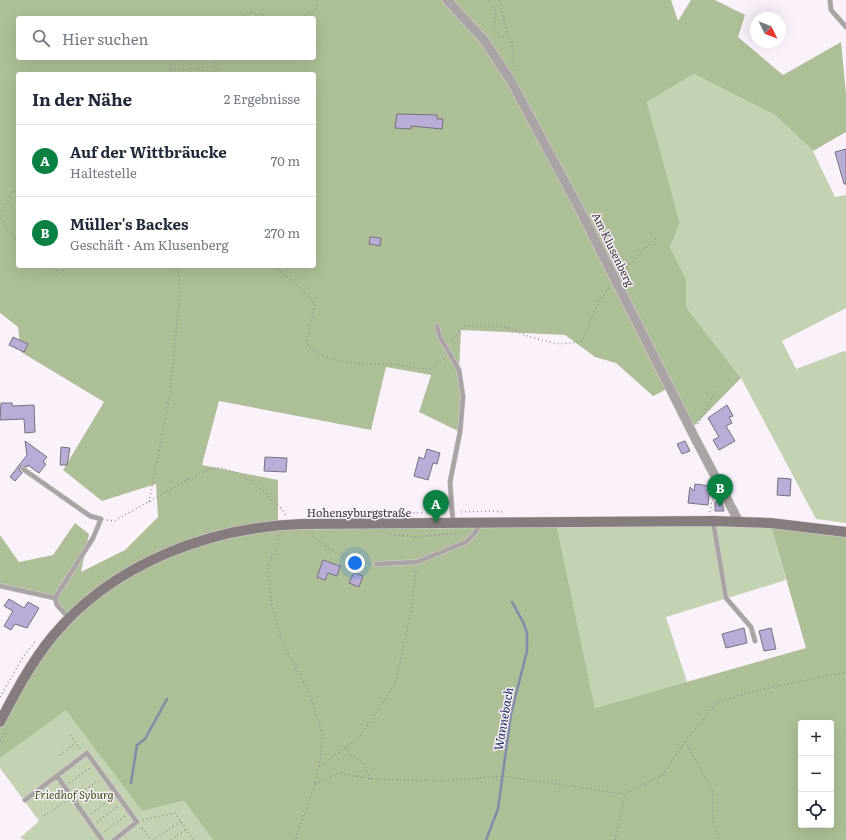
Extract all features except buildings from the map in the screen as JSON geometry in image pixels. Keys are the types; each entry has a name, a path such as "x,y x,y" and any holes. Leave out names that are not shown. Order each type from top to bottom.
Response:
{"main road":[{"name":"Hohensyburgstraße","path":"4,724 16,691 35,660 51,638 69,618 115,582 147,563 180,548 240,530 290,518 302,524 453,518 481,523 710,521 770,523 846,532"}],"street":[{"name":"Am Klusenberg","path":"447,0 484,40 511,81 564,177 693,435 739,522"}],"lane":[{"path":"830,0 831,10 846,27"},
{"path":"437,326 440,337 459,370 463,397 460,432 450,482 453,518"},
{"path":"23,469 90,516 101,519 93,538 55,598 57,605 69,618"},
{"path":"710,521 726,598 751,627 755,641"},
{"path":"376,564 417,562 466,542 476,532 481,523"},
{"path":"0,586 55,598"},
{"path":"25,800 87,753 137,822 114,840"},
{"path":"57,776 101,838"}],"path":[{"path":"305,16 317,8 316,0"},
{"path":"489,0 496,11 494,27 501,38 506,33"},
{"path":"499,0 506,33 512,43 514,54 514,74 511,81"},
{"path":"241,16 251,12 266,16"},
{"path":"168,72 177,60"},
{"path":"214,60 218,72"},
{"path":"171,70 192,68 210,72"},
{"path":"0,215 12,193 16,191"},
{"path":"0,219 16,239"},
{"path":"447,348 465,326 478,325 503,326 530,338 559,344 581,342 598,302 615,280 656,238"},
{"path":"53,268 61,273 64,268"},
{"path":"149,502 170,395 180,291 179,274 177,268"},
{"path":"277,268 311,299 315,305 307,337 308,346 314,352 331,359 360,364 372,362 427,369 450,354"},
{"path":"693,435 703,412 716,390"},
{"path":"101,519 114,521 198,474 212,468 222,468 237,473 252,481 279,505 290,518"},
{"path":"710,521 712,501 723,490"},
{"path":"453,518 493,511 507,513"},
{"path":"324,514 364,512 430,513"},
{"path":"279,516 290,518"},
{"path":"302,524 318,541 348,558 365,564 376,564"},
{"path":"382,533 417,537 476,532"},
{"path":"310,533 318,533"},
{"path":"271,535 278,534 278,545 267,566 272,604 281,639 310,696 322,733 319,767 295,840"},
{"path":"319,767 359,738 395,684 412,608 417,562"},
{"path":"0,697 23,657 36,641"},
{"path":"314,784 340,773 371,779 442,781 503,776 625,794 662,774 716,703 746,693 846,672"},
{"path":"0,741 4,724"},
{"path":"70,735 85,755"},
{"path":"685,742 713,792 713,821 720,840"},
{"path":"60,755 76,743"},
{"path":"346,748 351,755 363,762 371,779"},
{"path":"64,786 95,764"},
{"path":"44,816 104,777"},
{"path":"80,809 110,786"},
{"path":"615,840 625,794"},
{"path":"86,818 117,795"},
{"path":"92,826 122,802"},
{"path":"101,838 130,812"},
{"path":"150,840 137,822 175,813 194,840"},
{"path":"154,840 181,821"},
{"path":"171,840 186,829"}],"green space":[{"path":"0,0 671,0 678,21 691,0 715,0 745,15 738,37 783,75 841,42 846,94 846,132 813,151 775,115 694,74 647,102 680,223 670,247 686,279 686,307 741,378 691,429 671,387 653,396 616,363 595,357 565,335 461,330 459,370 463,397 460,432 419,412 431,375 386,367 371,430 219,401 202,465 278,480 278,525 556,522 595,708 806,648 770,523 846,532 846,840 213,840 184,801 142,811 66,710 0,758 0,722 69,618 62,611 55,598 0,586 0,535 19,562 53,555 75,523 89,534 81,572 125,550 158,517 156,484 102,501 63,470 104,402 21,352 18,327 0,313"},
{"path":"694,74 775,115 813,151 835,197 846,195 846,308 782,341 796,369 844,351 846,352 846,523 816,519 741,378 686,307 686,279 670,247 680,223 647,102"},
{"path":"556,522 770,523 786,580 666,617 687,682 595,708"},
{"name":"Friedhof Syburg","path":"66,709 142,811 184,801 213,840 25,840 20,838 39,821 0,768 0,758"}],"waterway":[{"name":"Wannebach","path":"486,840 498,809 511,714 527,651 527,633 512,602"},
{"path":"131,783 137,745 145,739 167,699"}],"place":[{"name":"Müller's Backes","path":"720,507"},
{"name":"Auf der Wittbräucke","path":"436,523"}]}
